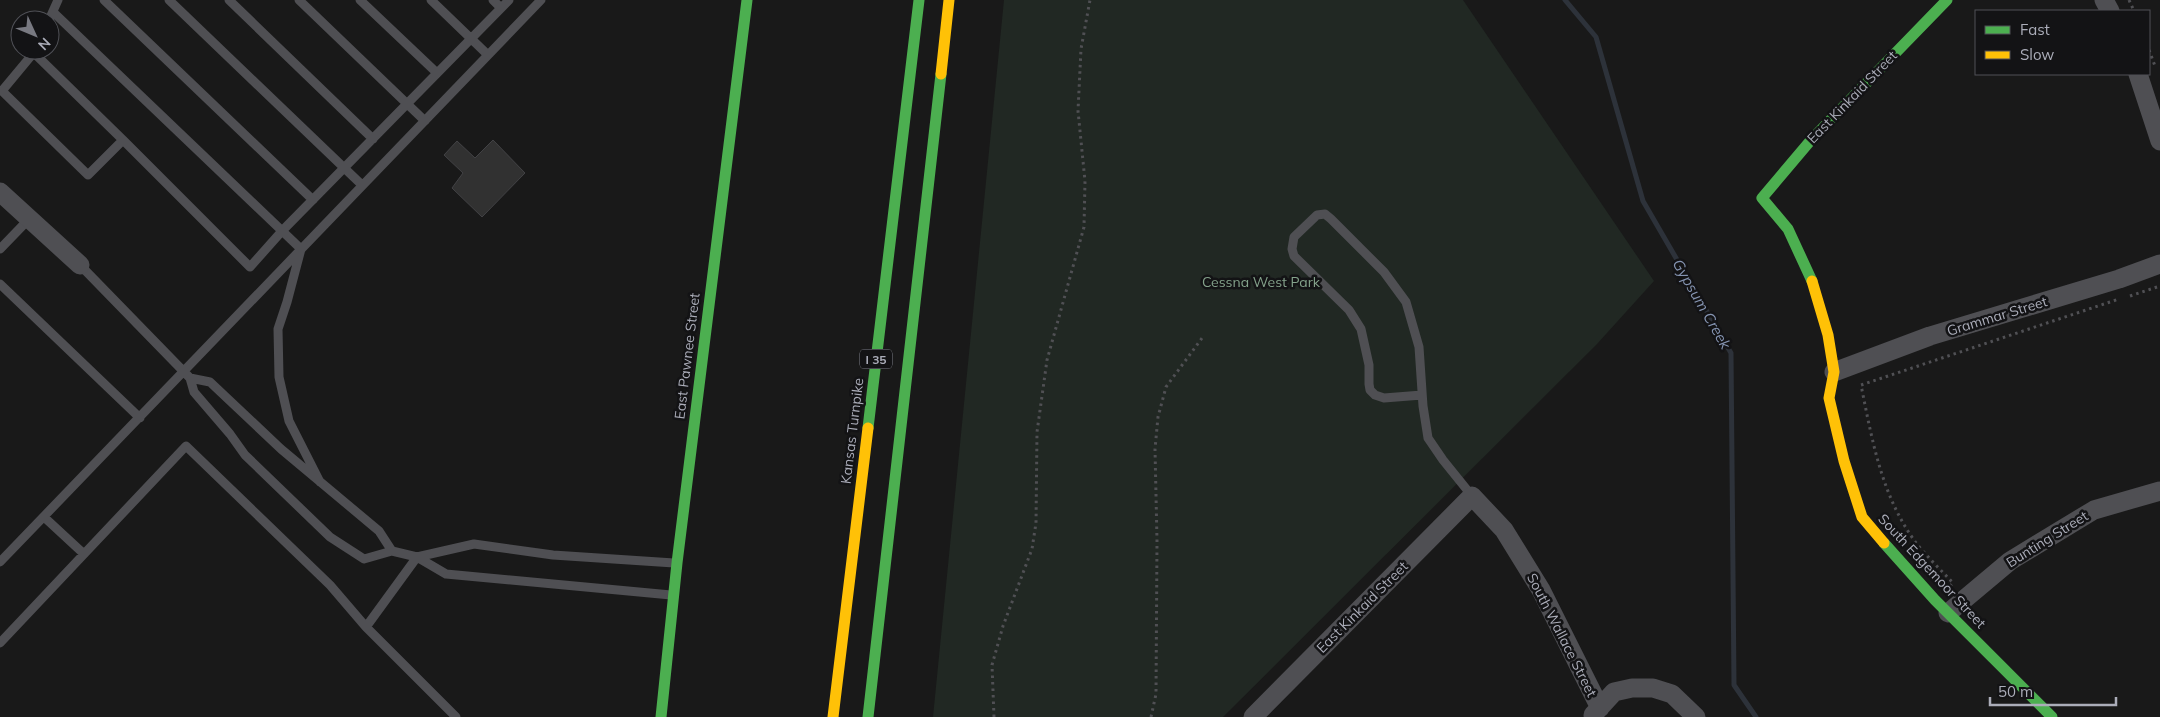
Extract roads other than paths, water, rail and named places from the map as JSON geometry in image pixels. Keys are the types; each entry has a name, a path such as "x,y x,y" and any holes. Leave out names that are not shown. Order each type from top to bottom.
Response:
{"main road":[{"name":"East Pawnee Street","path":"661,717 673,595 747,0"},
{"name":"Kansas Turnpike","path":"833,717 919,0"},
{"name":"I 35","path":"868,717 949,0"},
{"name":"East Kinkaid Street","path":"1762,198 1811,140 1947,0"},
{"name":"South Edgemoor Street","path":"1762,198 1788,230 1811,279 1828,335 1834,372 1829,398 1844,461 1862,516 1942,606 2043,714"}],"street":[{"path":"2138,75 2160,141"},
{"path":"0,192 80,265"},
{"name":"Grammar Street","path":"1834,372 1930,336 2119,279 2160,264"},
{"name":"Bunting Street","path":"1942,606 2010,561 2094,510 2160,491"},
{"name":"South Wallace Street","path":"1472,496 1504,530 1536,582 1595,712 1614,692 1632,688 1653,688 1672,694 1696,717"},
{"name":"East Kinkaid Street","path":"1253,717 1472,496"}],"lane":[{"path":"104,0 313,200"},
{"path":"168,0 362,185"},
{"path":"229,0 373,139"},
{"path":"299,0 425,121"},
{"path":"360,0 437,73"},
{"path":"432,0 488,55"},
{"path":"493,0 501,8"},
{"path":"44,60 250,267 282,231 509,0"},
{"path":"0,562 140,418 187,375 301,249 541,0"},
{"path":"60,24 301,249"},
{"path":"29,60 2,91 88,175 123,140"},
{"path":"1422,395 1384,398 1375,395 1370,390 1369,365 1361,329 1349,310 1294,256 1292,249 1294,237 1317,215 1325,214 1332,219 1384,272 1406,302 1419,347 1422,395 1428,438 1472,496"},
{"path":"0,248 29,219"},
{"path":"301,249 278,329 279,377 289,421 320,482"},
{"path":"80,265 187,375 194,392 230,434 245,455 330,537 364,559 392,551 417,557 446,574 673,595"},
{"path":"0,284 140,418"},
{"path":"187,375 210,382 281,449 379,531 392,551"},
{"path":"0,643 186,446 330,585 366,627 456,717"},
{"path":"44,517 84,554"},
{"path":"366,627 417,557 474,544 553,555 677,563"}],"waterway":[{"name":"Gypsum Creek","path":"1565,0 1596,37 1643,201 1731,353 1734,685 1756,717"}],"park label":[{"name":"Cessna West Park","path":"1261,282"}]}
